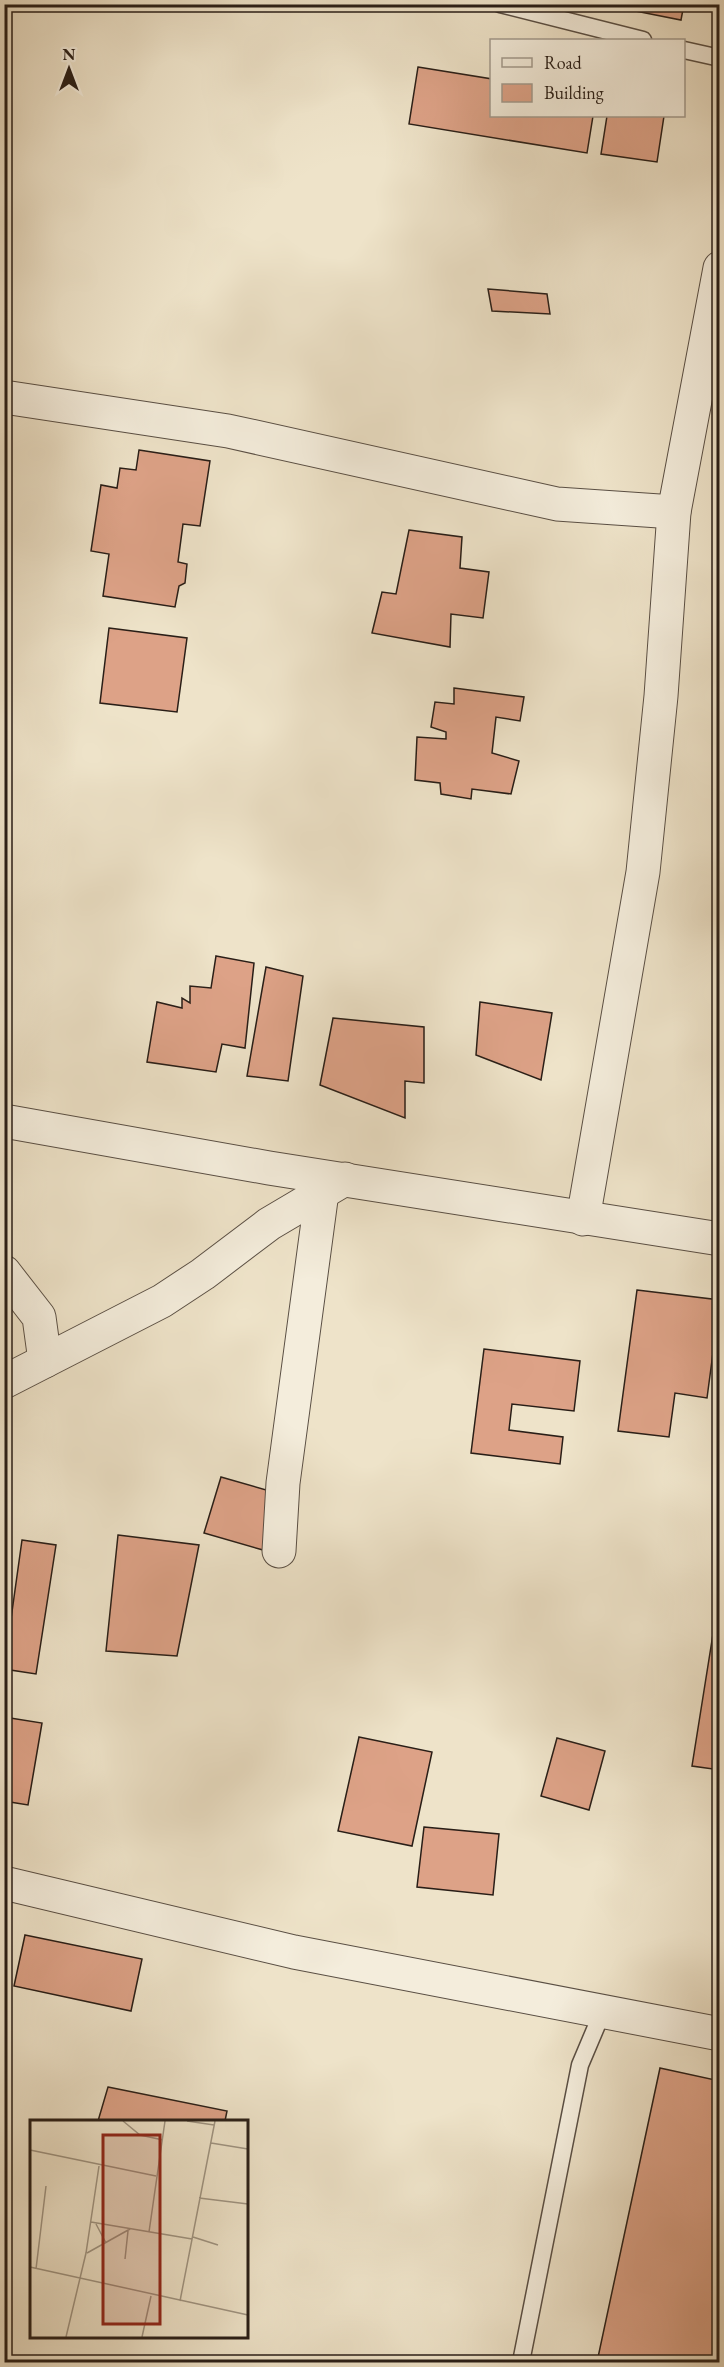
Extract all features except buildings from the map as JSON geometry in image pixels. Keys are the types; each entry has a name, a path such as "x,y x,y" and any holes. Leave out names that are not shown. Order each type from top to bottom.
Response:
{"street":[{"path":"583,1219 643,872 661,696 674,512 720,268"},
{"path":"4,397 228,431 557,504 674,512"},
{"path":"4,1121 334,1185 720,1239"},
{"path":"4,1382 162,1301 203,1274 269,1224 334,1185"},
{"path":"279,1551 283,1483 334,1185"},
{"path":"4,1272 39,1317 45,1361"},
{"path":"4,1883 294,1952 720,2034"}],"lane":[{"path":"500,4 639,39"},
{"path":"685,50 720,58"},
{"path":"521,2362 580,2065 602,2013"}]}
